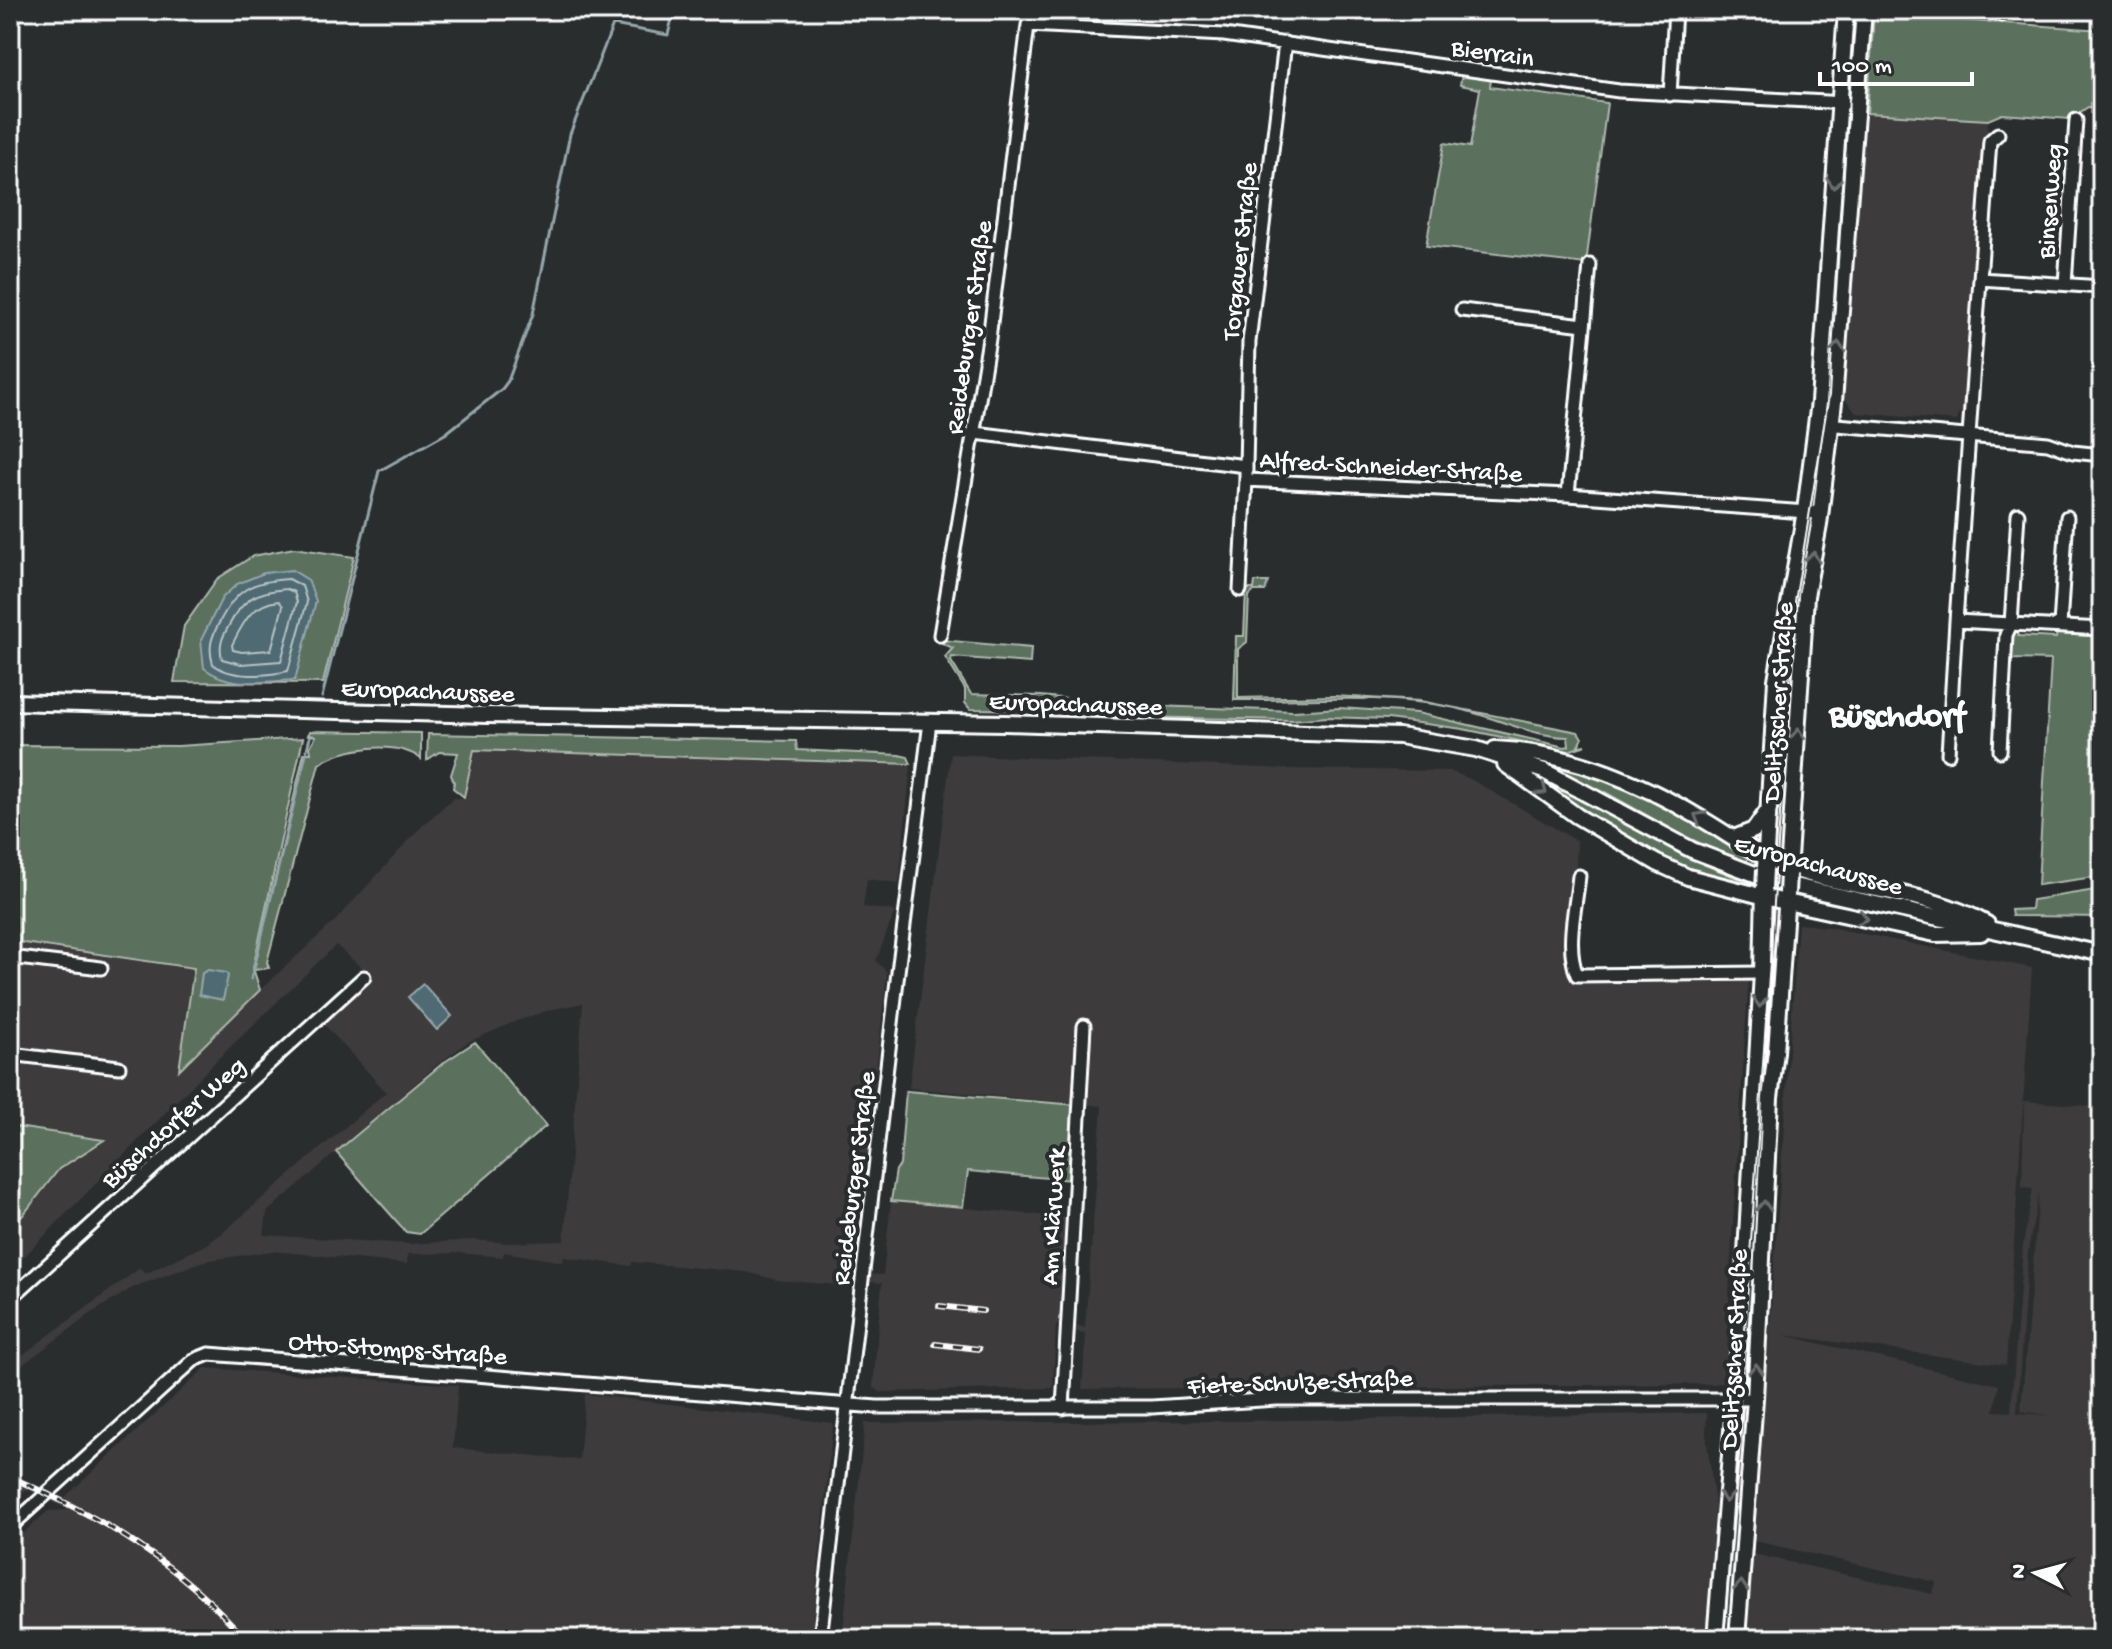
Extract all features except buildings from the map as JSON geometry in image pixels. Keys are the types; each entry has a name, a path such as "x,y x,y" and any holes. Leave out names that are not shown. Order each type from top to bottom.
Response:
{"main road":[{"name":"Delitzscher Straße","path":"1824,424 1846,10"},
{"name":"Delitzscher Straße","path":"1737,1639 1755,1399 1770,1098 1789,871 1806,596 1858,104 1864,10"},
{"name":"Delitzscher Straße","path":"1715,1639 1746,1257 1770,809 1769,768 1776,680 1813,512"},
{"name":"Europachaussee","path":"10,702 930,722 1368,734 1428,740 1476,749 1544,771 1692,850 1753,874 1800,888 2102,954"},
{"path":"1476,749 1543,754 1593,768 1653,792 1734,838 1766,863 1789,871 1946,904 2001,932"},
{"path":"1476,749 1523,775 1577,816 1676,872 1935,934 2001,932"},
{"path":"1734,838 1754,830 1770,809"}],"street":[{"path":"1670,95 1675,10"},
{"name":"Bierrain","path":"1028,25 1224,35 1619,91 1858,104"},
{"name":"Reideburger Straße","path":"940,635 975,433 1028,25"},
{"name":"Torgauer Straße","path":"1246,466 1249,342 1285,43"},
{"name":"Binsenweg","path":"2065,284 2076,120"},
{"path":"1948,754 1990,141 1998,134"},
{"path":"1568,495 1590,265"},
{"path":"1980,279 2102,287"},
{"path":"1462,310 1584,325"},
{"path":"1824,424 2048,443 2073,452 2102,455"},
{"name":"Alfred-Schneider-Straße","path":"975,433 1246,466 1246,480 1568,495 1813,512"},
{"path":"1240,590 1246,480"},
{"path":"2000,751 2006,635 2011,624 2018,514"},
{"path":"2060,626 2067,517"},
{"path":"1956,621 2102,629"},
{"name":"Reideburger Straße","path":"820,1639 930,722"},
{"path":"1579,876 1573,944 1573,964 1577,975 1762,973"},
{"path":"10,957 101,968"},
{"name":"Büschdorfer Weg","path":"10,1299 364,977"},
{"name":"Am Klärwerk","path":"1063,1408 1084,1026"},
{"path":"10,1054 119,1067"},
{"name":"Otto-Stomps-Straße","path":"10,1527 194,1360 209,1354 847,1404"},
{"name":"Fiete-Schulze-Straße","path":"847,1404 877,1407 1063,1408 1152,1407 1277,1399 1755,1399"}],"shaded area":[{"path":"1867,113 1988,120 1965,414 1959,414 1957,421 1856,413 1844,398"},
{"path":"474,750 911,764 899,883 867,879 863,907 895,911 876,961 887,972 854,1273 883,1275 891,1201 1069,1218 1065,1317 1061,1319 1085,1328 1102,1106 909,1088 951,754 1286,769 1450,771 1472,780 1577,841 1572,975 1749,973 1730,1270 1727,1376 1722,1383 1712,1384 1082,1389 1086,1335 1056,1325 1053,1388 880,1392 873,1387 882,1283 850,1280 849,1286 777,1280 746,1272 632,1262 631,1266 564,1257 563,1262 504,1252 503,1257 460,1253 408,1254 407,1264 272,1251 204,1261 134,1287 96,1310 10,1374 10,1364 140,1268 145,1274 221,1234 386,1092 322,1022 374,979 336,945 223,1054 10,1271 10,1228 59,1169 103,1140 10,1126 10,941 194,968 180,1069 336,920 421,827 453,798 465,798","holes":["583,1003 564,1241 506,1243 474,1240 409,1244 264,1235 267,1212 438,1064 468,1042 549,1010"]},
{"path":"1798,924 1829,927 2032,968 2006,1365 1783,1335 1999,1385 1994,1411 2011,1412 2023,1245 2033,1188 2022,1187 2024,1101 2102,1107 2102,1639 1747,1639 1753,1554 1933,1594 1936,1582 1755,1541","holes":["2039,1192 2021,1411 2048,1415 2017,1413 2028,1251"]},
{"path":"205,1368 458,1385 453,1448 579,1460 585,1394 833,1423 811,1639 10,1639 10,1545 48,1511 69,1510 27,1489 10,1504 10,1472 64,1498"},
{"path":"1707,1413 1706,1433 1715,1505 1706,1639 842,1639 865,1423"}],"green space":[{"path":"1874,14 2102,30 2102,108 2088,107 2070,119 2002,114 1988,120 1867,113"},
{"path":"1462,74 1491,79 1490,87 1607,103 1586,264 1426,246 1444,143 1470,147 1480,89 1460,85"},
{"path":"294,548 354,557 323,683 174,682 184,626 217,579 253,556"},
{"path":"1255,582 1268,582 1265,591 1254,591 1249,596 1247,642 1238,649 1238,698 1334,696 1420,701 1578,732 1582,738 1578,746 1586,745 1568,751 1463,729 1388,719 1131,717 1045,710 970,709 965,703 965,689 945,657 953,648 942,643 942,640 1031,648 1030,663 952,657 951,661 971,694 1041,696 1127,705 1294,711 1339,708 1417,713 1569,746 1568,737 1538,733 1465,710 1423,703 1369,699 1234,700 1236,636 1244,636 1246,589 1254,589"},
{"path":"2018,628 2018,636 2056,638 2057,630 2061,634 2097,636 2098,632 2102,632 2102,876 2038,885 2051,660 2008,659 2010,631"},
{"path":"310,731 421,733 421,759 398,749 370,748 342,753 319,764 267,962 269,968 254,970 304,753 311,753 310,747 316,736 308,735"},
{"path":"428,734 796,741 797,750 899,755 908,757 911,764 474,750 464,797 453,788 451,775 458,753 439,752 427,760"},
{"path":"303,738 253,968 260,990 179,1070 194,968 10,941 10,745 178,746"},
{"path":"1517,754 1543,758 1624,784 1750,852 1746,864 1686,837 1605,792 1603,794"},
{"path":"1521,769 1544,778 1684,856 1754,885 1678,868 1591,820"},
{"path":"2102,889 2102,917 2012,916 2011,910 2031,909 2032,900"},
{"path":"475,1042 546,1126 420,1234 406,1232 336,1152 443,1063"},
{"path":"906,1091 1077,1105 1071,1180 968,1171 963,1207 891,1201 896,1170 900,1165"},
{"path":"10,1126 104,1140 59,1169 10,1228"}],"water":[{"path":"292,570 308,580 316,601 295,680 236,681 214,675 204,668 201,640 222,598 237,584 264,573"},
{"path":"208,970 228,976 223,1000 199,995 202,973"},
{"path":"423,984 452,1016 437,1030 408,997"}],"waterway":[{"path":"322,697 379,471 445,434 508,381 533,314 570,134 613,25 668,35 674,10"},
{"path":"251,979 310,737"}],"tram line":[{"path":"1724,1639 1794,608 1829,395 1855,10"}],"railway":[{"path":"939,1306 983,1311"},
{"path":"935,1344 979,1349"},
{"path":"10,1477 75,1508 137,1544 194,1588 245,1639"}],"district":[{"name":"Büschdorf","path":"1897,713"}]}
